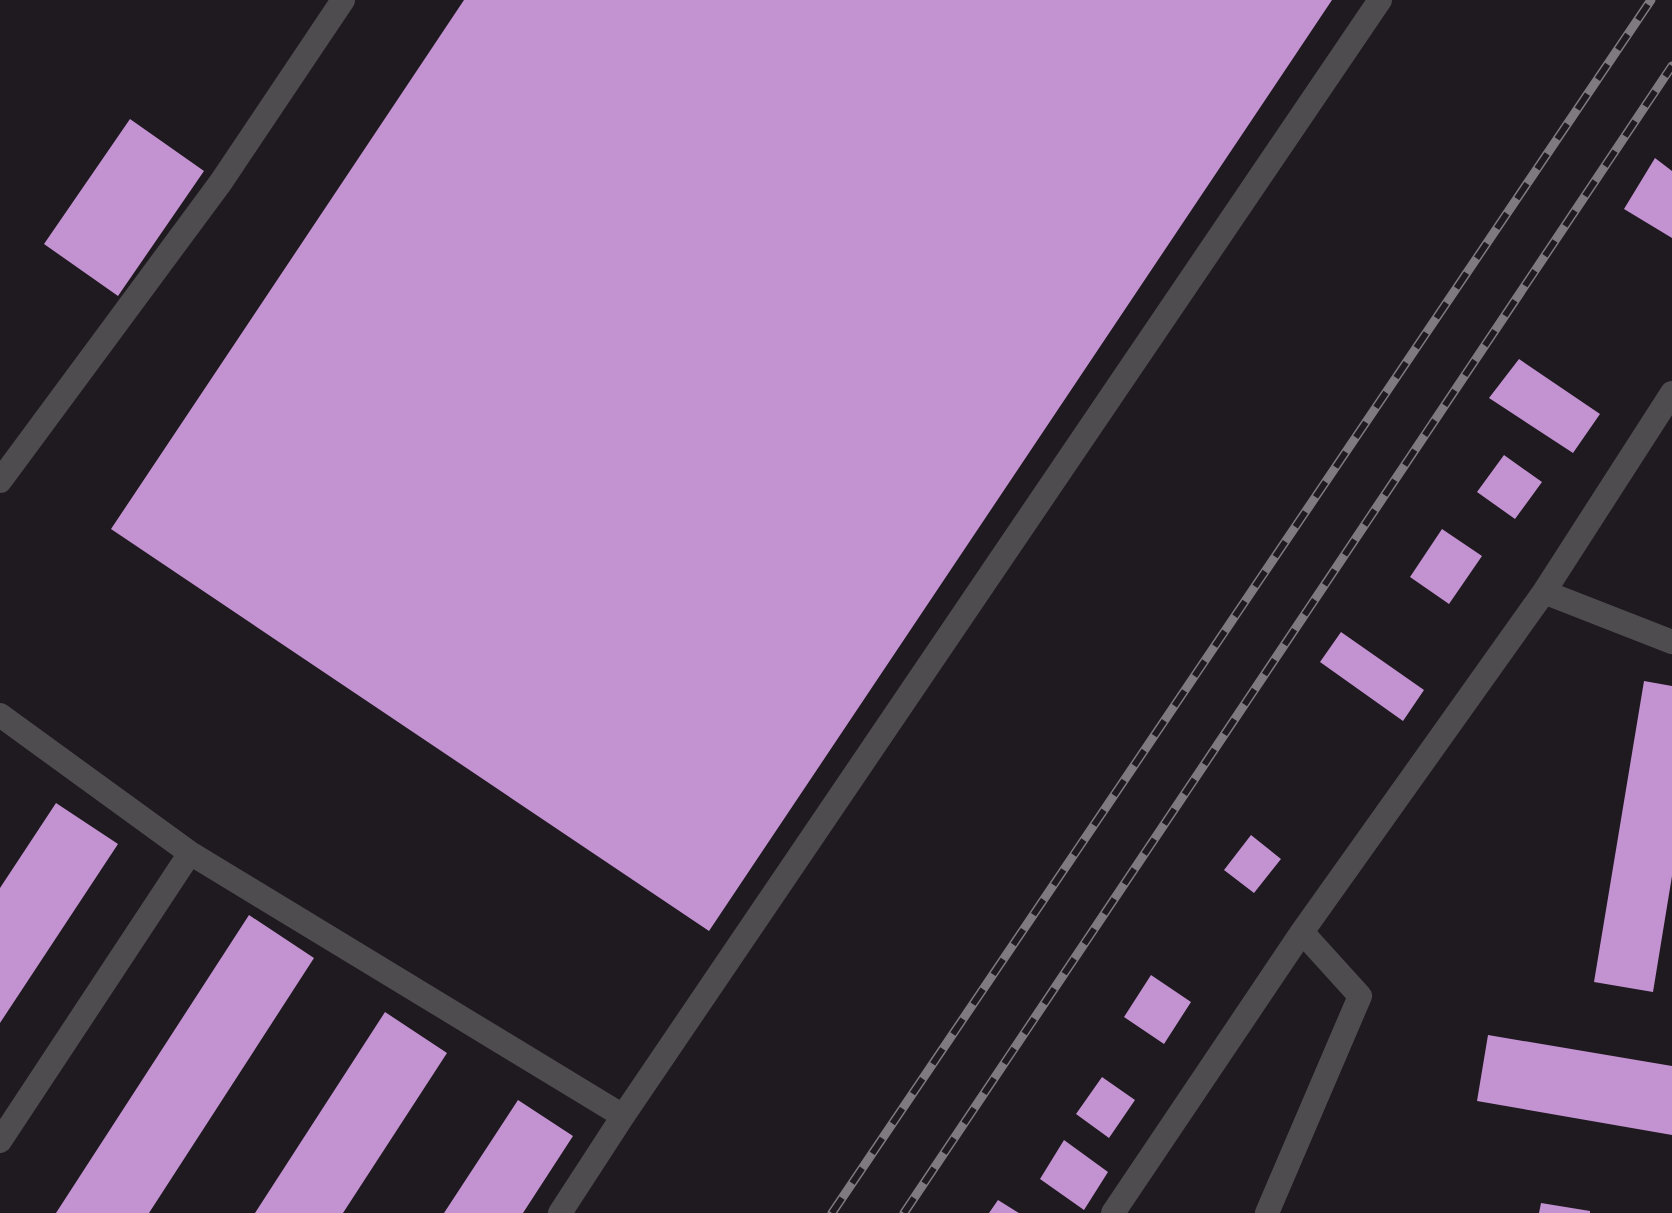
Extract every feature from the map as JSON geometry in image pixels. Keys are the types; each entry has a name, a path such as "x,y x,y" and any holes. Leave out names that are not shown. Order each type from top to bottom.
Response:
{"lane":[{"path":"0,481 221,182 343,0"},
{"path":"560,1213 1380,0"},
{"path":"1113,1213 1302,932 1544,592 1672,393"},
{"path":"1544,592 1672,642"},
{"path":"0,715 190,853 623,1116"},
{"path":"0,1141 190,853"},
{"path":"1267,1213 1360,996 1302,932"}],"building":[{"path":"464,0 1332,0 709,931 111,529"},
{"path":"130,119 204,171 118,296 44,244"},
{"path":"1655,158 1672,171 1672,238 1624,209"},
{"path":"1519,359 1600,414 1573,453 1489,398"},
{"path":"1504,455 1542,482 1515,519 1477,492"},
{"path":"1442,529 1482,556 1449,604 1410,577"},
{"path":"1341,632 1424,690 1403,721 1320,662"},
{"path":"1644,681 1672,686 1672,876 1653,992 1594,982"},
{"path":"56,803 118,844 0,1023 0,888"},
{"path":"1251,835 1281,859 1254,893 1224,870"},
{"path":"249,915 314,958 149,1213 56,1213"},
{"path":"1151,975 1191,1002 1164,1044 1124,1017"},
{"path":"385,1012 447,1053 343,1213 255,1213"},
{"path":"1488,1035 1672,1066 1672,1135 1477,1101"},
{"path":"1102,1077 1135,1100 1109,1138 1076,1114"},
{"path":"518,1100 573,1136 523,1213 444,1213"},
{"path":"1064,1140 1108,1172 1084,1210 1040,1179"},
{"path":"998,1200 1019,1213 989,1213"},
{"path":"1541,1203 1590,1211 1590,1213 1539,1213"}],"railway":[{"path":"832,1213 1651,0"},
{"path":"904,1213 1672,66"}]}
